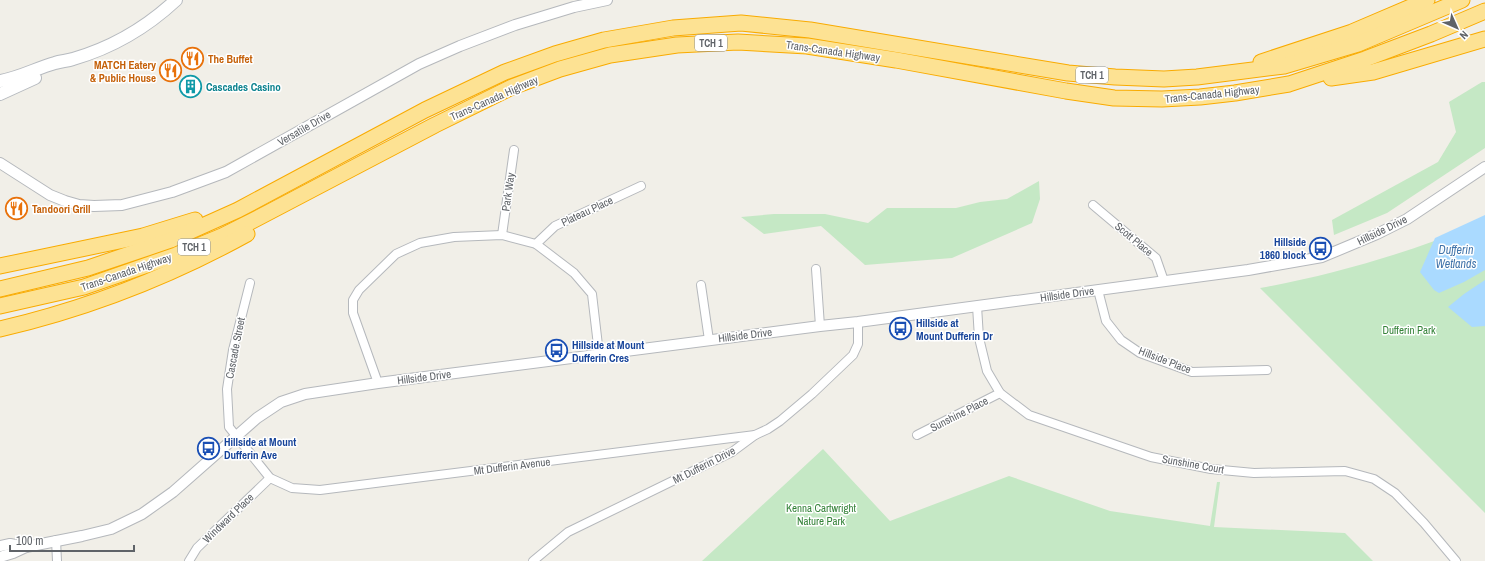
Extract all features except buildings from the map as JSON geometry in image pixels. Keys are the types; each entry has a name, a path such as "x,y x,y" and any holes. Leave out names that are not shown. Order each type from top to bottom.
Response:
{"highway":[{"path":"1224,74 1352,32 1427,0"},
{"name":"Trans-Canada Highway","path":"0,289 88,268 171,240 238,210 425,110 505,72 555,54 604,40 673,28 741,23 810,30 1068,73 1164,79 1224,74 1284,66 1358,44 1462,0"},
{"name":"Trans-Canada Highway","path":"0,306 84,286 168,258 222,236 321,186 435,125 512,87 560,69 610,55 677,45 738,42 807,46 896,60 1058,90 1114,98 1200,98 1235,94 1289,84 1365,59 1431,34 1485,11"},
{"path":"1289,84 1373,72 1485,38"},
{"path":"0,328 35,320 111,296 187,265 266,224 321,186"},
{"path":"0,266 143,236 192,221 235,202 274,191"}],"main road":[{"path":"0,81 56,62 73,59 104,47 131,34 165,10 176,0"},
{"path":"0,94 14,86 58,69 73,59"}],"street":[{"name":"Versatile Drive","path":"1,164 50,194 65,201 79,204 94,206 122,205 172,192 226,172 419,64 460,46 523,23 574,7 607,0"},
{"name":"Park Way","path":"502,235 514,150"},
{"name":"Hillside Drive","path":"0,546 10,544 26,546 82,536 111,529 142,514 173,492 257,418 281,402 306,394 378,383 858,322 1248,270 1322,257 1376,234 1406,219 1485,167"},
{"name":"Plateau Place","path":"536,244 555,226 642,186"},
{"name":"Scott Place","path":"1093,204 1156,258 1164,281"},
{"path":"378,383 353,313 353,300 359,290 396,254 420,243 454,237 502,235 536,244 574,273 592,294 599,354"},
{"path":"816,269 820,326"},
{"name":"Cascade Street","path":"250,283 232,350 227,389 229,427 270,478"},
{"path":"701,285 709,340"},
{"name":"Hillside Place","path":"1098,290 1106,321 1121,340 1140,352 1192,372 1267,370"},
{"name":"Sunshine Court","path":"977,306 980,338 987,371 1000,393 1029,415 1151,457 1211,469 1254,473 1345,471 1374,479 1395,494 1424,523 1456,561"},
{"name":"Mt Dufferin Drive","path":"533,561 568,532 732,452 755,435 780,421 812,394 853,355 858,344 858,322"},
{"name":"Sunshine Place","path":"917,435 1000,393"},
{"name":"Mt Dufferin Avenue","path":"270,478 292,488 320,490 755,435"},
{"name":"Windward Place","path":"189,561 197,548 270,478"},
{"path":"56,540 57,561"},
{"name":"Hillside Drive","path":"0,557 12,554 26,546"}],"green space":[{"path":"1482,82 1485,82 1485,148 1387,213 1334,235 1332,220 1438,162 1456,132 1449,102"},
{"path":"1039,181 1040,199 1032,223 952,258 865,265 821,226 764,234 741,217 774,214 825,214 868,223 887,208 956,208 980,202 1007,199"},
{"name":"Dufferin Park","path":"1485,221 1485,513 1260,288 1317,276 1374,261 1430,243"},
{"name":"Kenna Cartwright Nature Park","path":"823,449 890,521 1009,476 1110,511 1210,526 1217,482 1220,482 1214,527 1345,533 1373,561 702,561"}],"water":[{"name":"Dufferin Wetlands","path":"1485,215 1485,270 1464,282 1439,293 1434,290 1420,272 1435,238"},
{"name":"Dufferin Wetlands","path":"1485,280 1485,326 1472,327 1448,307"}],"place":[{"name":"The Buffet","path":"193,59"},
{"name":"MATCH Eatery & Public House","path":"171,71"},
{"name":"Cascades Casino","path":"190,87"},
{"name":"Tandoori Grill","path":"17,209"},
{"name":"Hillside 1860 block","path":"1321,248"},
{"name":"Hillside at Mount Dufferin Dr","path":"901,329"},
{"name":"Hillside at Mount Dufferin Cres","path":"557,351"},
{"name":"Hillside at Mount Dufferin Ave","path":"208,448"}]}
